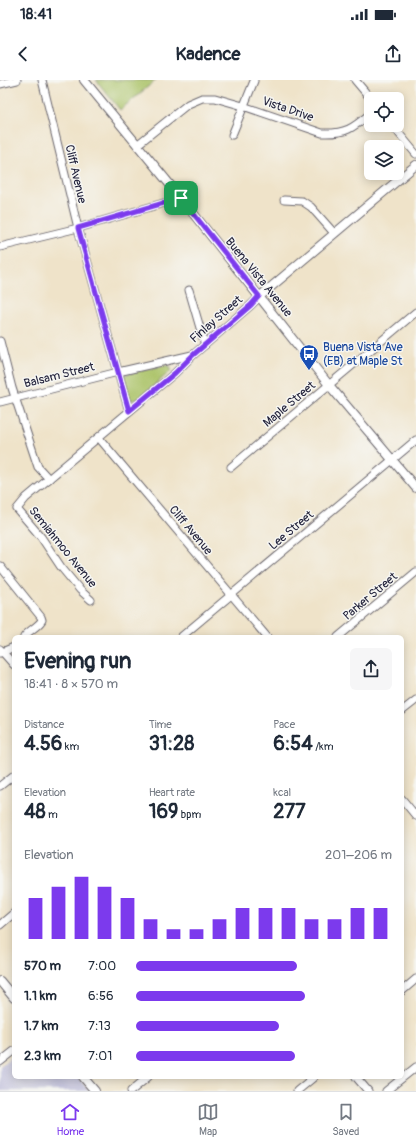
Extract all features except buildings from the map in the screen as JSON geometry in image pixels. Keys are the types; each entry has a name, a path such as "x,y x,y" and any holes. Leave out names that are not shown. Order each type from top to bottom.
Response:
{"street":[{"path":"0,84 17,80"},
{"name":"Cliff Avenue","path":"42,80 78,228 129,411"},
{"name":"Buena Vista Avenue","path":"84,80 181,198 329,385 416,488"},
{"path":"355,80 365,92"},
{"path":"232,135 254,81"},
{"name":"Vista Drive","path":"137,144 188,104 202,98 215,98 243,106 322,133 346,131 364,119"},
{"path":"398,132 416,154"},
{"name":"Finlay Street","path":"17,509 26,498 175,373 193,355 251,305 259,296 416,165"},
{"path":"0,247 78,228 181,198"},
{"path":"284,200 302,201 311,207 334,233"},
{"path":"189,290 205,345"},
{"name":"Maple Street","path":"231,467 416,312"},
{"path":"0,341 15,398 38,467 49,480"},
{"name":"Balsam Street","path":"0,402 118,372 193,355"},
{"name":"Cliff Avenue","path":"99,438 265,635"},
{"name":"Lee Street","path":"183,635 416,440"},
{"name":"Semiahmoo Avenue","path":"17,509 41,537 61,567 80,590 92,600"},
{"path":"0,566 41,617 42,620 26,635"},
{"name":"Parker Street","path":"340,635 416,572"},
{"path":"12,648 1,652 12,664"},
{"path":"404,709 416,700"},
{"path":"0,786 12,777"},
{"path":"404,801 416,816"},
{"path":"0,924 12,915"},
{"path":"404,989 416,979"},
{"path":"0,982 12,996"},
{"path":"0,1062 12,1052"},
{"path":"404,1077 416,1067"},
{"path":"85,1079 95,1091"},
{"path":"131,1091 146,1079"},
{"path":"297,1091 312,1079"},
{"path":"358,1079 368,1091"},
{"path":"386,1091 401,1079"}],"shaded area":[{"path":"12,1057 12,1079 80,1079 89,1091 0,1091 0,1066"}],"green space":[{"path":"96,80 156,80 120,110"},
{"path":"166,365 171,367 171,371 138,399 130,399 123,375"}],"place":[{"name":"Buena Vista Ave (EB) at Maple St","path":"309,371"}],"route":[{"path":"181,198 259,296 251,305 193,355 175,373 129,411 78,228 181,198"}]}
